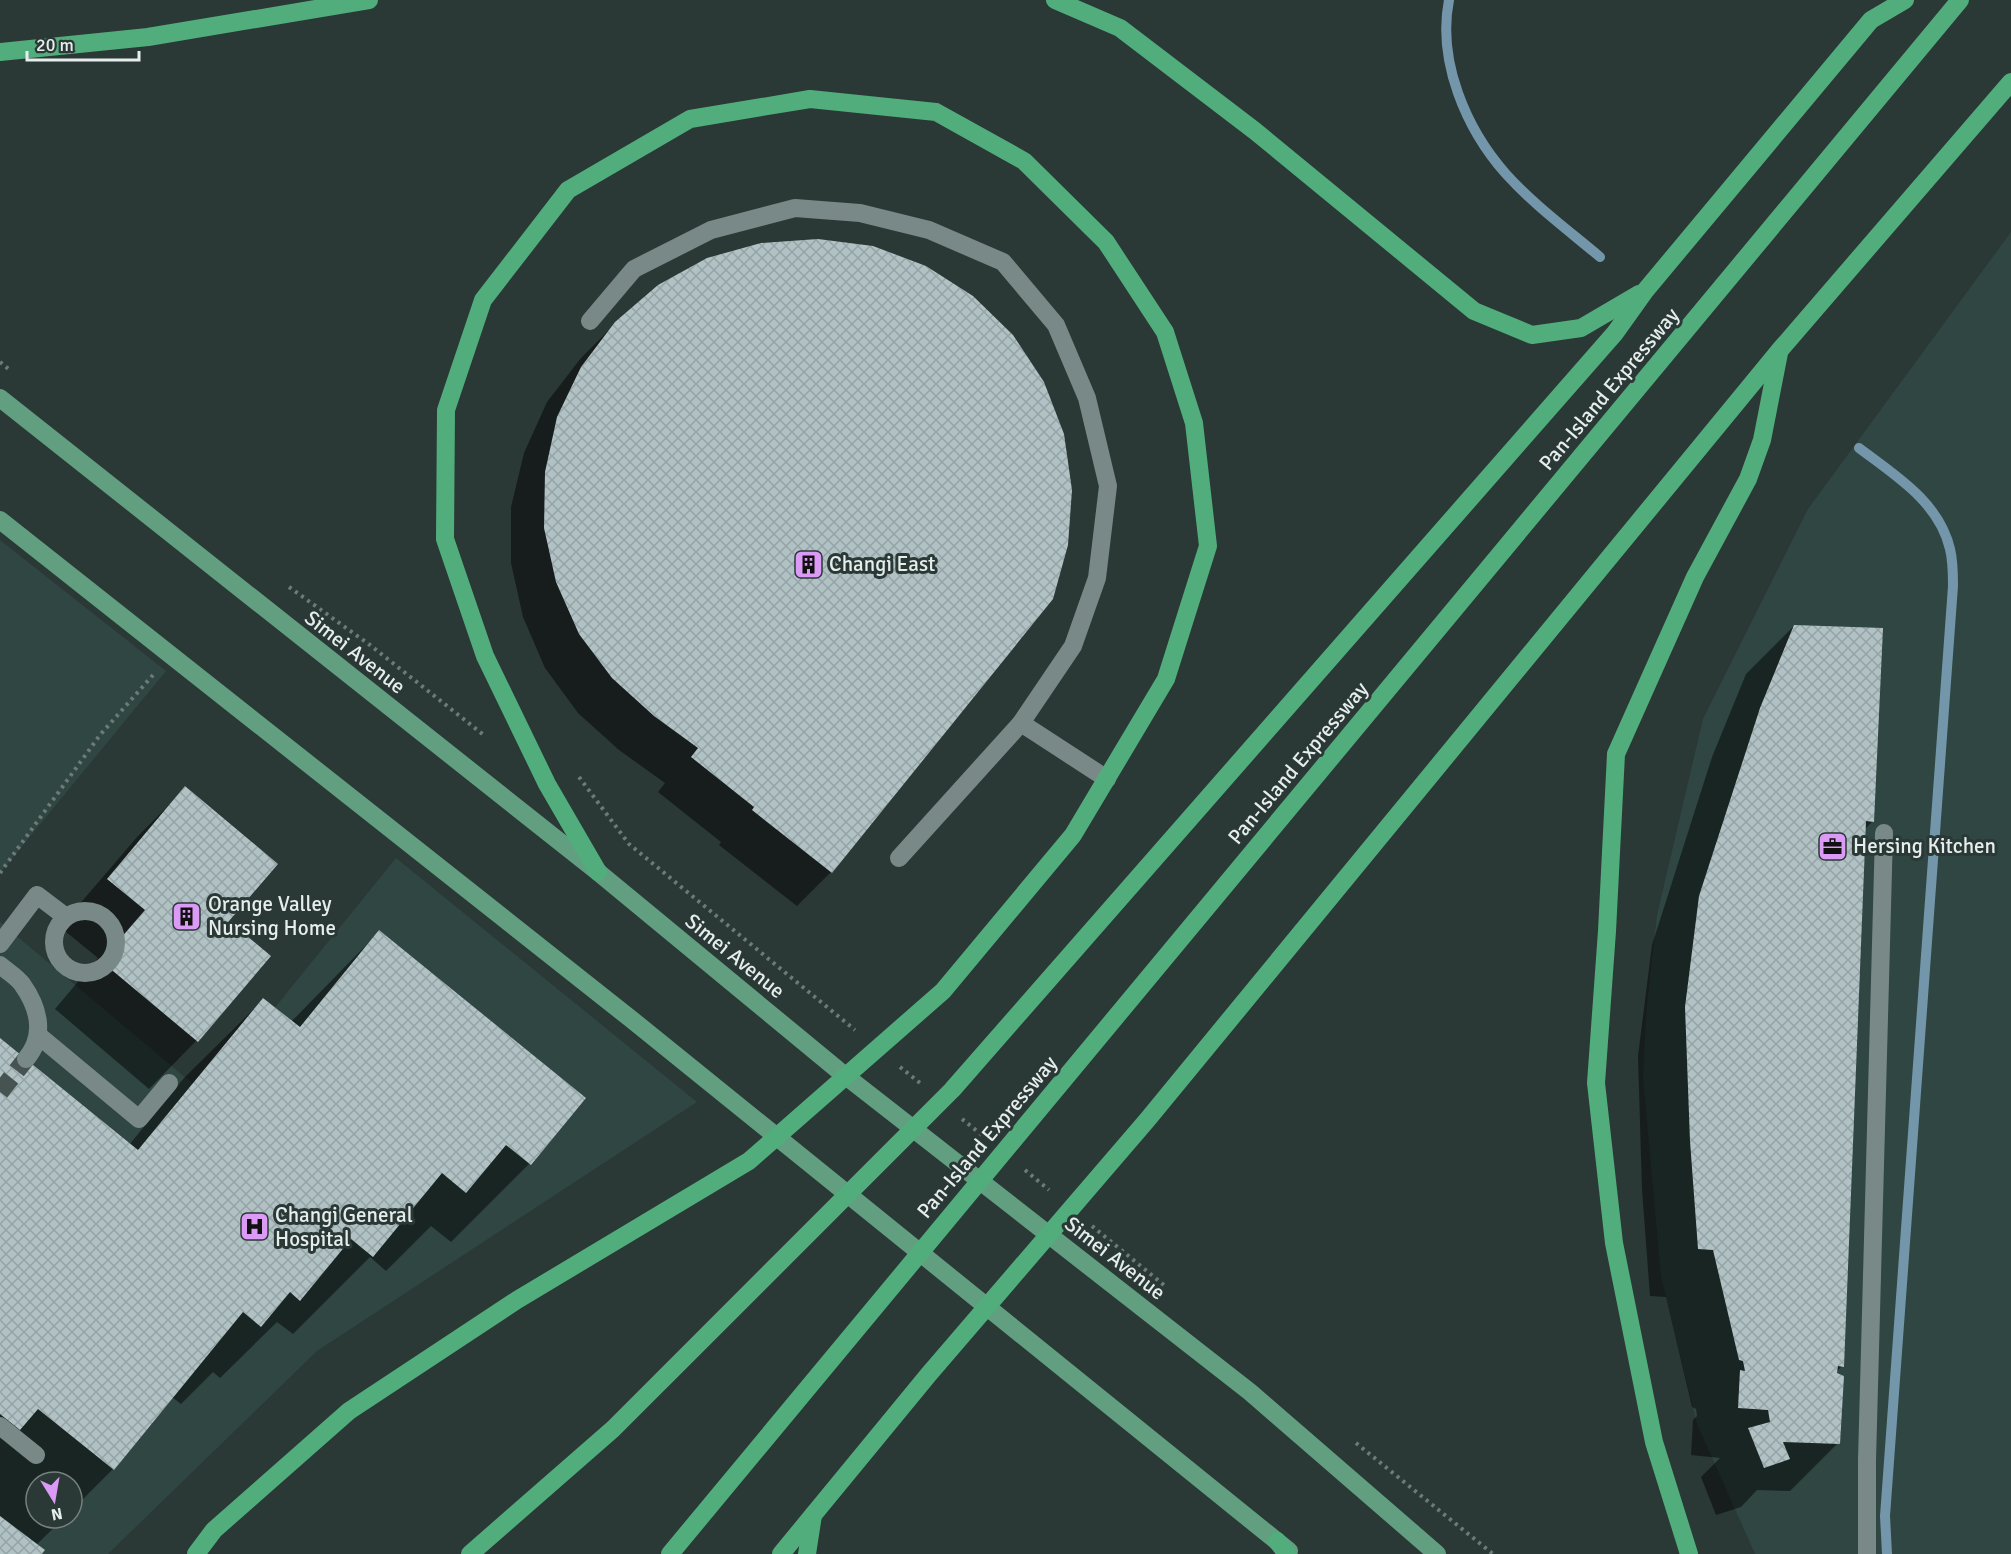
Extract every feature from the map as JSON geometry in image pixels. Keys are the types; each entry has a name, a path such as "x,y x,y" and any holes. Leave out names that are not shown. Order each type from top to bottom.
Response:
{"highway":[{"path":"0,52 148,37 369,0"},
{"path":"1055,0 1120,27 1255,130 1474,311 1532,335 1581,328 1645,291"},
{"path":"470,1554 613,1429 952,1090 1615,333 1645,291 1871,20 1905,0"},
{"name":"Pan-Island Expressway","path":"670,1554 1960,0"},
{"path":"780,1554 929,1374 1148,1119 1779,351 2011,82"},
{"path":"196,1554 214,1530 349,1412 517,1300 749,1161 943,992 1072,835 1166,679 1208,546 1194,423 1165,332 1106,242 1024,161 936,112 810,99 690,119 568,190 483,300 446,410 445,539 485,656 547,783 598,872"},
{"path":"1689,1554 1654,1442 1614,1243 1596,1083 1616,754 1695,577 1748,479 1762,440 1779,351"},
{"path":"807,1554 813,1513"}],"main road":[{"name":"Simei Avenue","path":"0,399 598,872 838,1070 1250,1392 1437,1554"},
{"path":"0,520 631,1018 1293,1554"}],"street":[{"path":"590,321 634,269 711,230 795,208 860,213 929,230 1003,262 1056,325 1087,398 1108,486 1097,578 1073,646 1021,723 898,858"},
{"path":"1021,723 1107,778"},
{"path":"1867,1554 1867,1460 1884,833"},
{"path":"0,944 37,895 66,917"},
{"path":"0,965 21,983 35,1010 40,1030 34,1049 26,1059"},
{"path":"38,1035 139,1119 169,1083"},
{"path":"0,1426 36,1455"}],"path":[{"path":"0,873 100,735 156,672"},
{"path":"577,774 629,844"},
{"path":"1356,1442 1493,1554"}],"shaded area":[{"path":"2011,232 2011,1554 1755,1554 1697,1424 1661,1276 1643,1076 1647,1005 1657,915 1703,719 1808,509"},
{"path":"0,540 166,671 0,873"},
{"name":"Changi General Hospital","path":"396,858 697,1102 317,1351 108,1554 0,1554 0,922 205,1094"}],"building":[{"name":"Changi East","path":"818,239 873,246 926,266 973,296 1013,335 1044,382 1064,434 1072,490 1068,545 1053,599 832,873 752,810 754,807 691,757 698,748 654,716 612,678 579,634 556,582 544,528 545,472 557,417 581,367 615,322 658,285 707,258 761,243"},
{"path":"1794,625 1883,628 1874,822 1866,821 1844,1367 1838,1366 1837,1373 1844,1376 1840,1444 1783,1442 1790,1459 1764,1468 1748,1428 1770,1422 1768,1410 1738,1408 1740,1370 1745,1371 1743,1361 1739,1360 1713,1250 1698,1249 1690,1141 1685,1007 1699,896 1760,708"},
{"name":"Orange Valley Nursing Home","path":"185,786 278,864 229,921 271,956 198,1042 101,961 145,910 107,879"},
{"name":"Changi General Hospital","path":"379,930 586,1098 531,1165 506,1145 466,1193 442,1173 373,1257 351,1239 300,1301 290,1292 261,1327 243,1312 114,1470 38,1409 20,1430 0,1414 0,1038 138,1150 263,998 300,1027"},
{"path":"0,1516 45,1550 42,1554 0,1554"}],"waterway":[{"path":"1449,0 1446,23 1451,70 1467,115 1479,136 1506,174 1528,196 1600,257"},
{"path":"1859,448 1914,491 1936,517 1951,554 1953,572 1885,1516 1887,1554"}],"tunnel":[{"path":"0,1092 26,1059"}],"place":[{"name":"Changi East","path":"808,564"},
{"name":"Hersing Kitchen","path":"1832,846"},
{"name":"Orange Valley Nursing Home","path":"187,916"},
{"name":"Changi General Hospital","path":"254,1227"}]}
